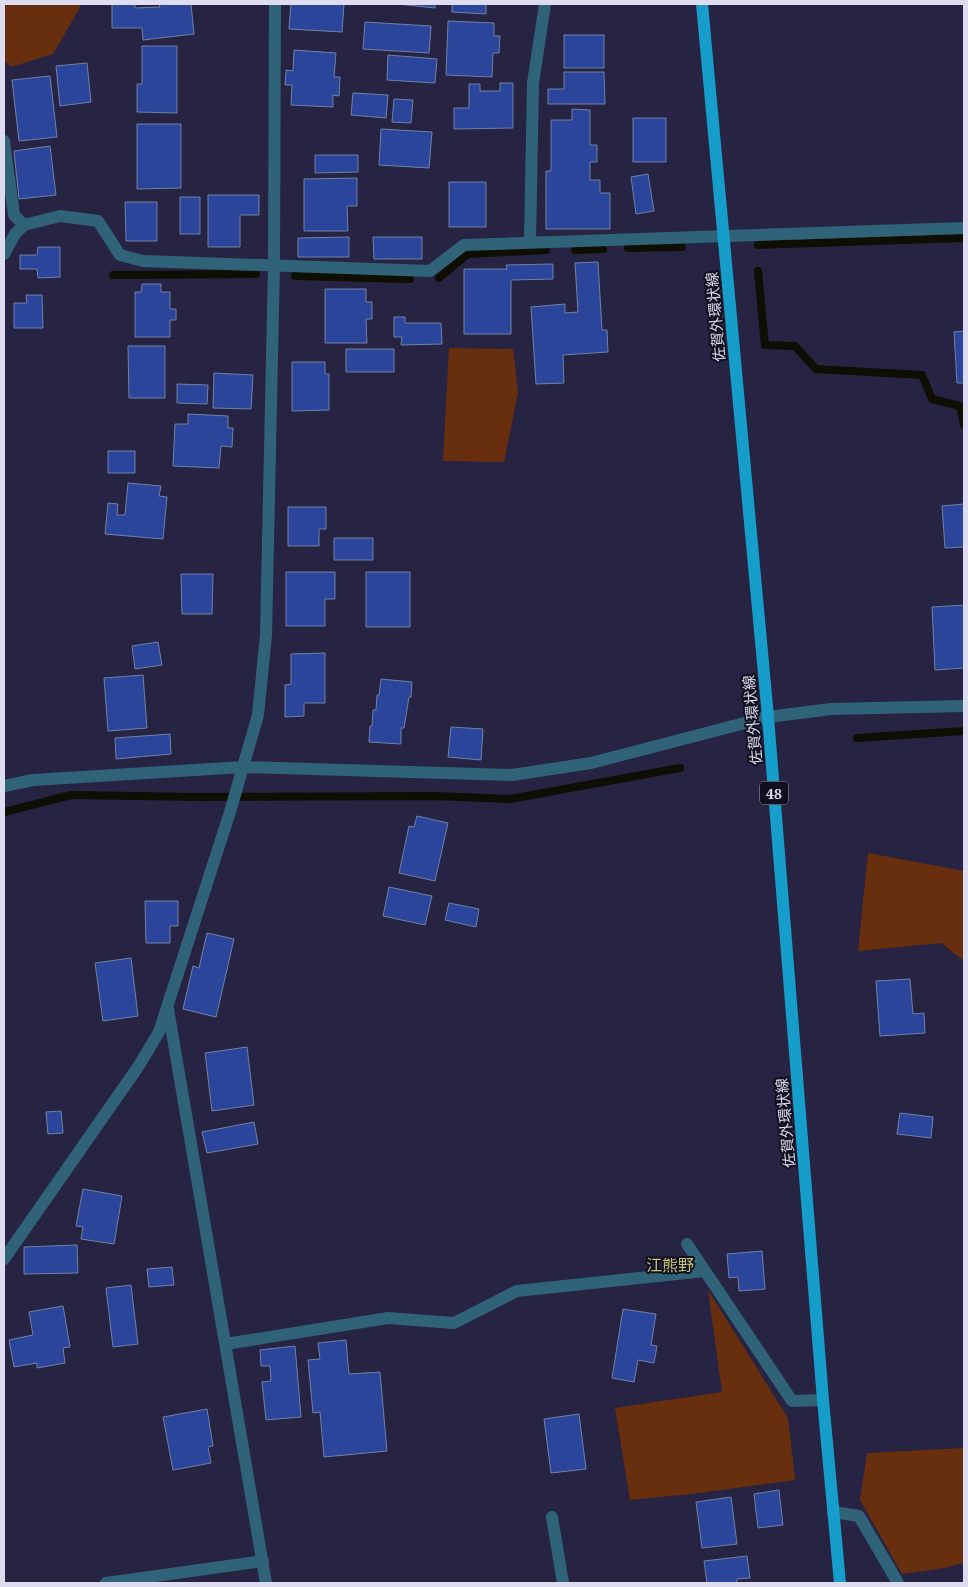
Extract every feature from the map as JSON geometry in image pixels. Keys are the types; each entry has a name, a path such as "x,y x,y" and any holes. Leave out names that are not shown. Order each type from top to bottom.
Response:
{"main road":[{"name":"佐賀外環状線","path":"702,4 768,717 823,1400 840,1583"}],"street":[{"path":"4,1259 138,1066 159,1032 230,812 258,715 266,636 274,265 276,4"},
{"path":"530,242 533,83 545,4"},
{"path":"4,141 14,215 24,225"},
{"path":"4,254 15,234 24,225 60,216 98,221 120,255 143,261 430,271 464,245 964,228"},
{"path":"4,786 33,780 243,767 512,775 591,763 768,717 831,709 964,706"},
{"path":"168,1008 266,1583"},
{"path":"687,1244 792,1400 823,1400"},
{"path":"226,1344 388,1318 454,1323 517,1291 705,1271"},
{"path":"833,1512 859,1516 898,1583"},
{"path":"552,1517 563,1583"},
{"path":"106,1583 263,1561"}],"shaded area":[{"path":"5,4 82,4 53,54 11,67 4,60"},
{"path":"449,348 513,349 518,392 504,462 443,461"},
{"path":"868,853 964,871 964,961 941,943 858,951"},
{"path":"708,1290 788,1418 795,1480 630,1500 615,1408 722,1392"},
{"path":"964,1448 964,1563 902,1574 860,1500 867,1453"}],"building":[{"path":"112,4 135,4 135,8 160,7 159,4 191,4 194,34 143,40 142,28 112,28"},
{"path":"291,4 344,4 342,32 289,29"},
{"path":"398,4 435,4 435,8"},
{"path":"452,4 486,4 486,14 452,12"},
{"path":"448,21 494,23 494,36 500,36 499,53 493,53 492,77 446,75"},
{"path":"365,22 431,26 429,53 363,49"},
{"path":"564,35 604,35 604,68 564,68"},
{"path":"142,46 177,46 177,113 137,112 137,84 142,84"},
{"path":"294,50 336,53 334,77 340,77 339,96 333,95 333,107 291,105 292,85 285,85 286,70 293,71"},
{"path":"388,55 437,59 435,83 387,80"},
{"path":"87,63 91,102 60,106 56,66"},
{"path":"564,72 604,72 605,104 548,104 548,89 564,89"},
{"path":"50,76 57,137 19,141 12,80"},
{"path":"500,83 513,83 513,128 454,129 454,108 469,108 469,84 480,84 480,91 500,91"},
{"path":"353,93 388,95 386,118 351,115"},
{"path":"394,99 413,100 411,123 392,122"},
{"path":"572,109 590,110 590,145 597,145 597,162 590,162 590,180 600,180 600,193 610,193 610,229 546,229 546,171 551,171 551,120 572,120"},
{"path":"633,118 666,118 666,162 633,162"},
{"path":"137,124 181,124 181,188 137,189"},
{"path":"381,129 432,132 429,168 379,165"},
{"path":"50,146 56,195 19,199 14,151"},
{"path":"315,155 358,155 358,172 315,173"},
{"path":"648,174 654,211 636,214 631,177"},
{"path":"357,178 357,206 347,206 348,231 304,231 304,179"},
{"path":"449,182 486,182 486,227 449,227"},
{"path":"208,195 259,195 259,215 240,215 240,247 208,247"},
{"path":"180,197 200,197 200,234 180,234"},
{"path":"125,202 157,202 157,241 126,241"},
{"path":"349,237 349,257 298,257 298,238"},
{"path":"373,237 422,237 422,259 374,259"},
{"path":"38,247 60,247 60,277 38,278 37,269 20,269 20,255 37,255"},
{"path":"598,262 602,330 607,330 608,352 563,355 564,383 536,384 531,307 565,304 565,313 578,312 575,263"},
{"path":"553,264 553,279 511,280 511,334 464,334 464,269 507,269 506,265"},
{"path":"142,284 161,284 161,292 170,292 170,309 176,309 176,320 170,320 170,337 135,337 135,292 141,292"},
{"path":"325,289 366,289 366,302 372,302 372,319 366,319 367,343 325,343"},
{"path":"26,295 42,295 43,328 14,328 14,303 27,303"},
{"path":"394,317 405,317 405,323 441,323 442,344 401,345 402,337 394,337"},
{"path":"964,331 964,383 957,383 954,332"},
{"path":"128,346 165,346 165,398 129,398"},
{"path":"346,349 394,349 394,372 346,372"},
{"path":"292,362 325,362 325,374 329,374 329,410 292,411"},
{"path":"214,373 253,375 251,409 213,408"},
{"path":"177,384 208,385 207,404 177,403"},
{"path":"188,414 228,416 228,428 233,428 232,447 221,446 219,468 173,466 175,424 188,424"},
{"path":"108,451 135,451 135,473 108,473"},
{"path":"128,483 161,486 159,496 167,497 163,539 105,534 108,503 118,504 117,515 125,515"},
{"path":"964,504 964,547 945,548 942,506"},
{"path":"288,507 326,507 326,529 319,529 319,546 288,546"},
{"path":"334,538 373,538 373,560 334,560"},
{"path":"286,572 335,572 335,599 325,599 325,626 286,626"},
{"path":"366,572 410,572 410,627 366,627"},
{"path":"181,574 213,574 212,614 182,614"},
{"path":"964,605 964,668 935,670 932,607"},
{"path":"158,642 162,665 135,669 132,646"},
{"path":"325,653 325,703 304,703 304,716 285,717 285,685 291,684 291,654"},
{"path":"143,675 147,728 108,731 104,678"},
{"path":"381,679 412,682 411,697 409,697 404,728 401,728 401,744 369,742 373,710 376,710"},
{"path":"451,727 483,729 481,760 448,757"},
{"path":"170,734 171,754 116,759 115,738"},
{"path":"417,816 448,823 435,881 399,873 409,826 414,827"},
{"path":"389,887 432,896 425,925 383,916"},
{"path":"145,901 178,901 178,926 170,926 170,943 146,943"},
{"path":"449,903 479,909 476,927 445,920"},
{"path":"207,933 234,939 216,1017 183,1009 193,966 199,968"},
{"path":"131,958 138,1016 103,1021 95,963"},
{"path":"910,979 913,1014 924,1013 925,1033 880,1036 876,981"},
{"path":"247,1047 254,1105 212,1111 205,1053"},
{"path":"61,1111 63,1133 48,1134 46,1112"},
{"path":"900,1113 933,1117 931,1138 897,1134"},
{"path":"254,1122 258,1144 207,1153 202,1132"},
{"path":"83,1189 122,1196 114,1244 81,1239 83,1227 76,1226"},
{"path":"77,1245 78,1273 24,1274 24,1247"},
{"path":"762,1251 765,1289 739,1291 738,1277 729,1278 727,1254"},
{"path":"172,1267 174,1285 149,1287 147,1269"},
{"path":"131,1285 138,1344 113,1347 106,1288"},
{"path":"63,1306 70,1347 63,1348 65,1363 37,1368 37,1363 14,1367 9,1340 33,1335 29,1312"},
{"path":"623,1309 656,1314 651,1345 657,1346 654,1363 638,1360 634,1382 612,1378"},
{"path":"346,1340 349,1374 380,1372 387,1451 324,1457 320,1412 313,1413 308,1360 320,1359 318,1343"},
{"path":"295,1346 301,1417 266,1420 262,1382 271,1381 270,1366 261,1366 260,1350"},
{"path":"207,1409 213,1446 208,1447 211,1463 173,1470 163,1417"},
{"path":"579,1414 586,1469 551,1473 544,1419"},
{"path":"779,1490 783,1525 758,1528 754,1494"},
{"path":"731,1497 737,1544 702,1548 696,1502"},
{"path":"747,1556 750,1578 737,1579 737,1583 707,1583 704,1561"}],"waterway":[{"path":"758,245 964,238"},
{"path":"628,248 682,247"},
{"path":"575,250 603,249"},
{"path":"439,278 468,254 546,250"},
{"path":"758,271 765,345 795,346 816,369 922,375 932,399 960,406 964,425"},
{"path":"113,275 256,274"},
{"path":"295,276 410,279"},
{"path":"857,738 964,731"},
{"path":"4,812 71,795 199,797 436,796 510,799 680,768"}],"district":[{"name":"江熊野","path":"670,1265"}]}
